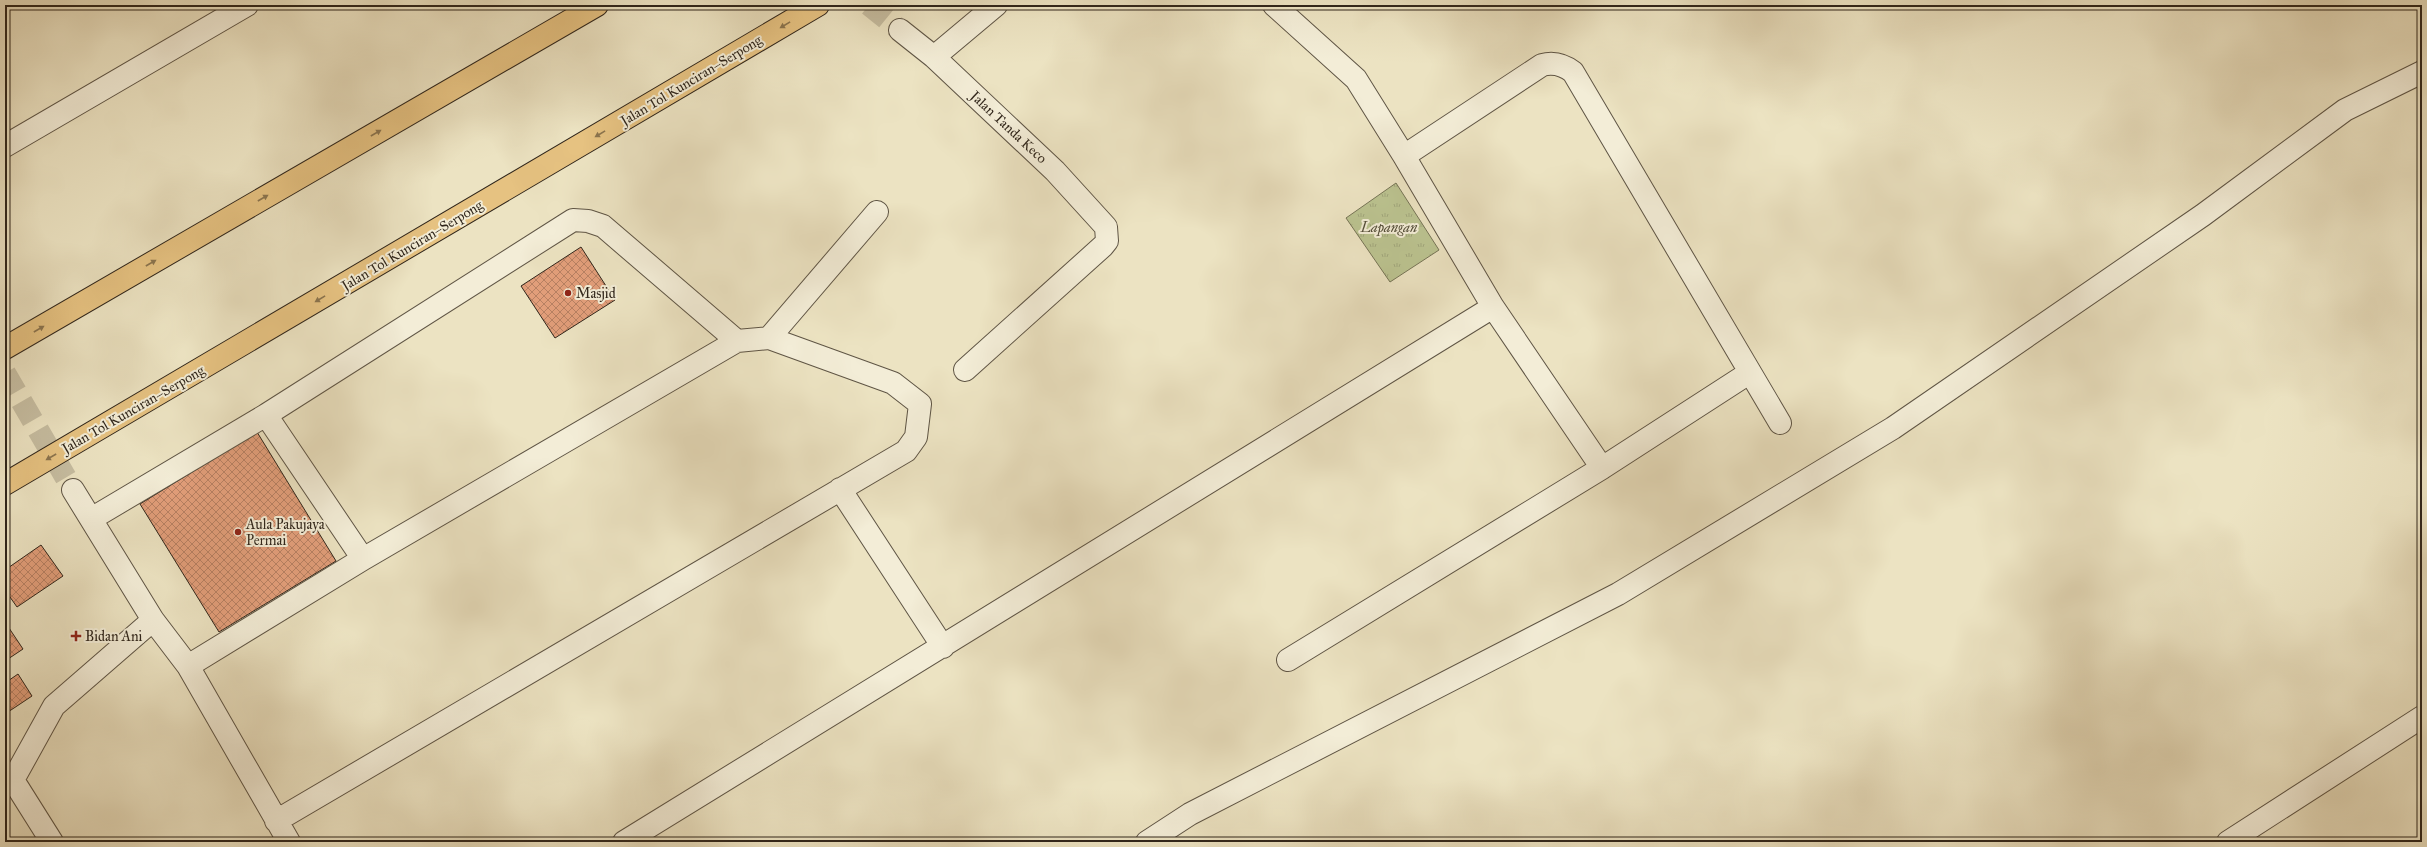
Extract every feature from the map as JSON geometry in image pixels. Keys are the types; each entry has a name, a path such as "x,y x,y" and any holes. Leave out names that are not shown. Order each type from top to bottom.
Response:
{"highway":[{"path":"5,348 597,5"},
{"name":"Jalan Tol Kunciran–Serpong","path":"5,484 818,5"}],"street":[{"path":"5,146 247,5"},
{"path":"934,57 996,5"},
{"path":"1274,5 1356,79 1404,156 1493,306 1602,468"},
{"name":"Jalan Tanda Keco","path":"900,30 934,57 1055,171 1096,216 1108,234 1107,241 1103,246 965,370"},
{"path":"1404,156 1542,65 1549,63 1566,67 1573,72 1749,373 1780,423"},
{"path":"1147,842 1190,814 1625,590 1893,428 2203,214 2345,110 2422,72"},
{"path":"770,338 876,212"},
{"path":"91,519 266,415 573,220 588,221 602,226 737,341"},
{"path":"624,842 943,647 1493,306"},
{"path":"188,666 362,559 737,341 770,338 893,383 920,404 916,437 906,451 276,821"},
{"path":"1288,660 1602,468 1749,373"},
{"path":"266,415 362,559"},
{"path":"840,489 943,647"},
{"path":"73,490 153,620 188,666 276,821 290,842"},
{"path":"52,842 9,782 54,706 153,620"},
{"path":"2228,842 2422,717"}],"green space":[{"name":"Lapangan","path":"1396,183 1439,250 1390,282 1346,218"}],"building":[{"name":"Masjid","path":"581,247 615,300 555,338 521,286"},
{"name":"Aula Pakujaya Permai","path":"257,432 336,561 219,632 140,504"},
{"path":"41,545 63,576 17,607 5,590 5,570"},
{"path":"5,622 23,649 5,661"},
{"path":"18,674 32,696 5,714 5,683"}],"tunnel":[{"path":"869,5 900,30"},
{"path":"5,373 73,490"}],"place":[{"name":"Masjid","path":"568,293"},
{"name":"Aula Pakujaya Permai","path":"238,532"},
{"name":"Bidan Ani","path":"76,636"}]}
